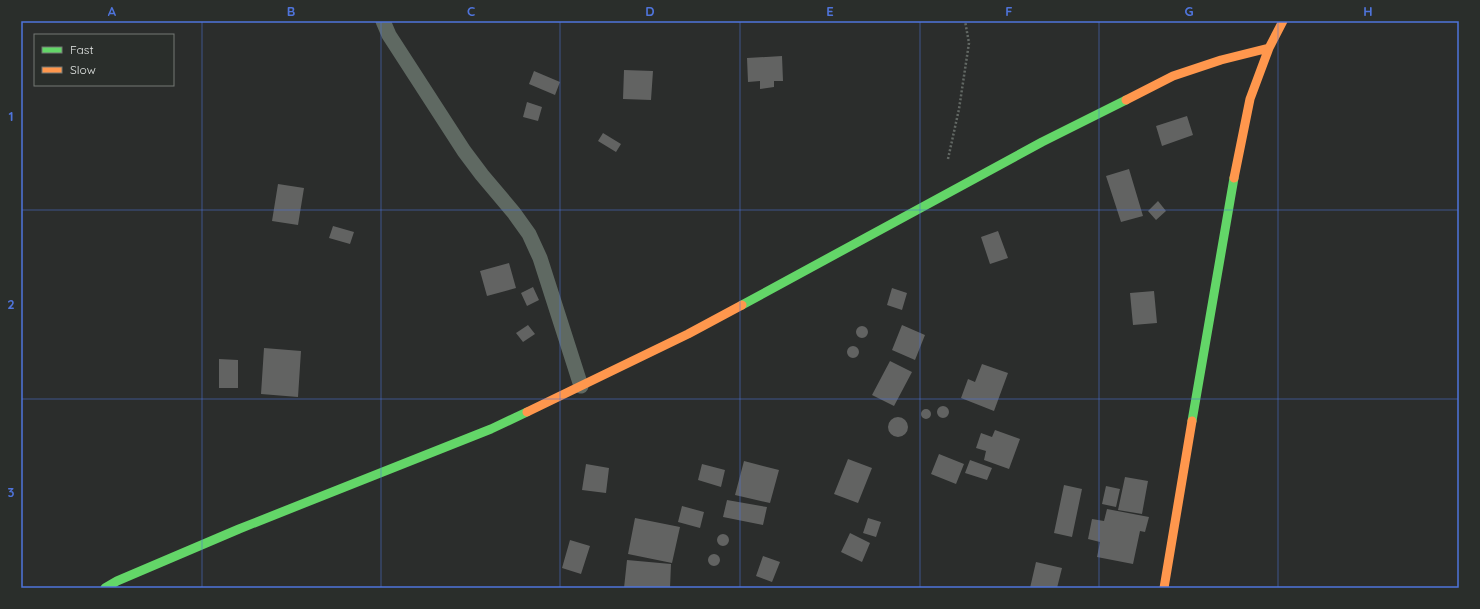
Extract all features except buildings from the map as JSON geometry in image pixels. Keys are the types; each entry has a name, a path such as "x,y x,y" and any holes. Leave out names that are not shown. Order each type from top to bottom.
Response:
{"street":[{"path":"1164,588 1229,201 1250,99 1269,48 1283,21"},
{"path":"105,588 239,529 492,429 688,334 1042,142 1173,76 1221,60 1269,48"}],"lane":[{"path":"383,21 389,35 464,151 529,234 540,258 581,386"}],"path":[{"path":"940,197 959,109 969,43 965,21"}],"traffic: fast":[{"path":"742,305 1042,142 1126,100"},
{"path":"1192,421 1234,178"},
{"path":"105,588 117,581 239,529 491,429 527,412"}],"traffic: slow":[{"path":"1234,178 1250,99 1269,48 1283,21"},
{"path":"1126,100 1173,76 1221,60 1269,48"},
{"path":"527,412 688,334 742,305"},
{"path":"1164,588 1192,421"}]}
